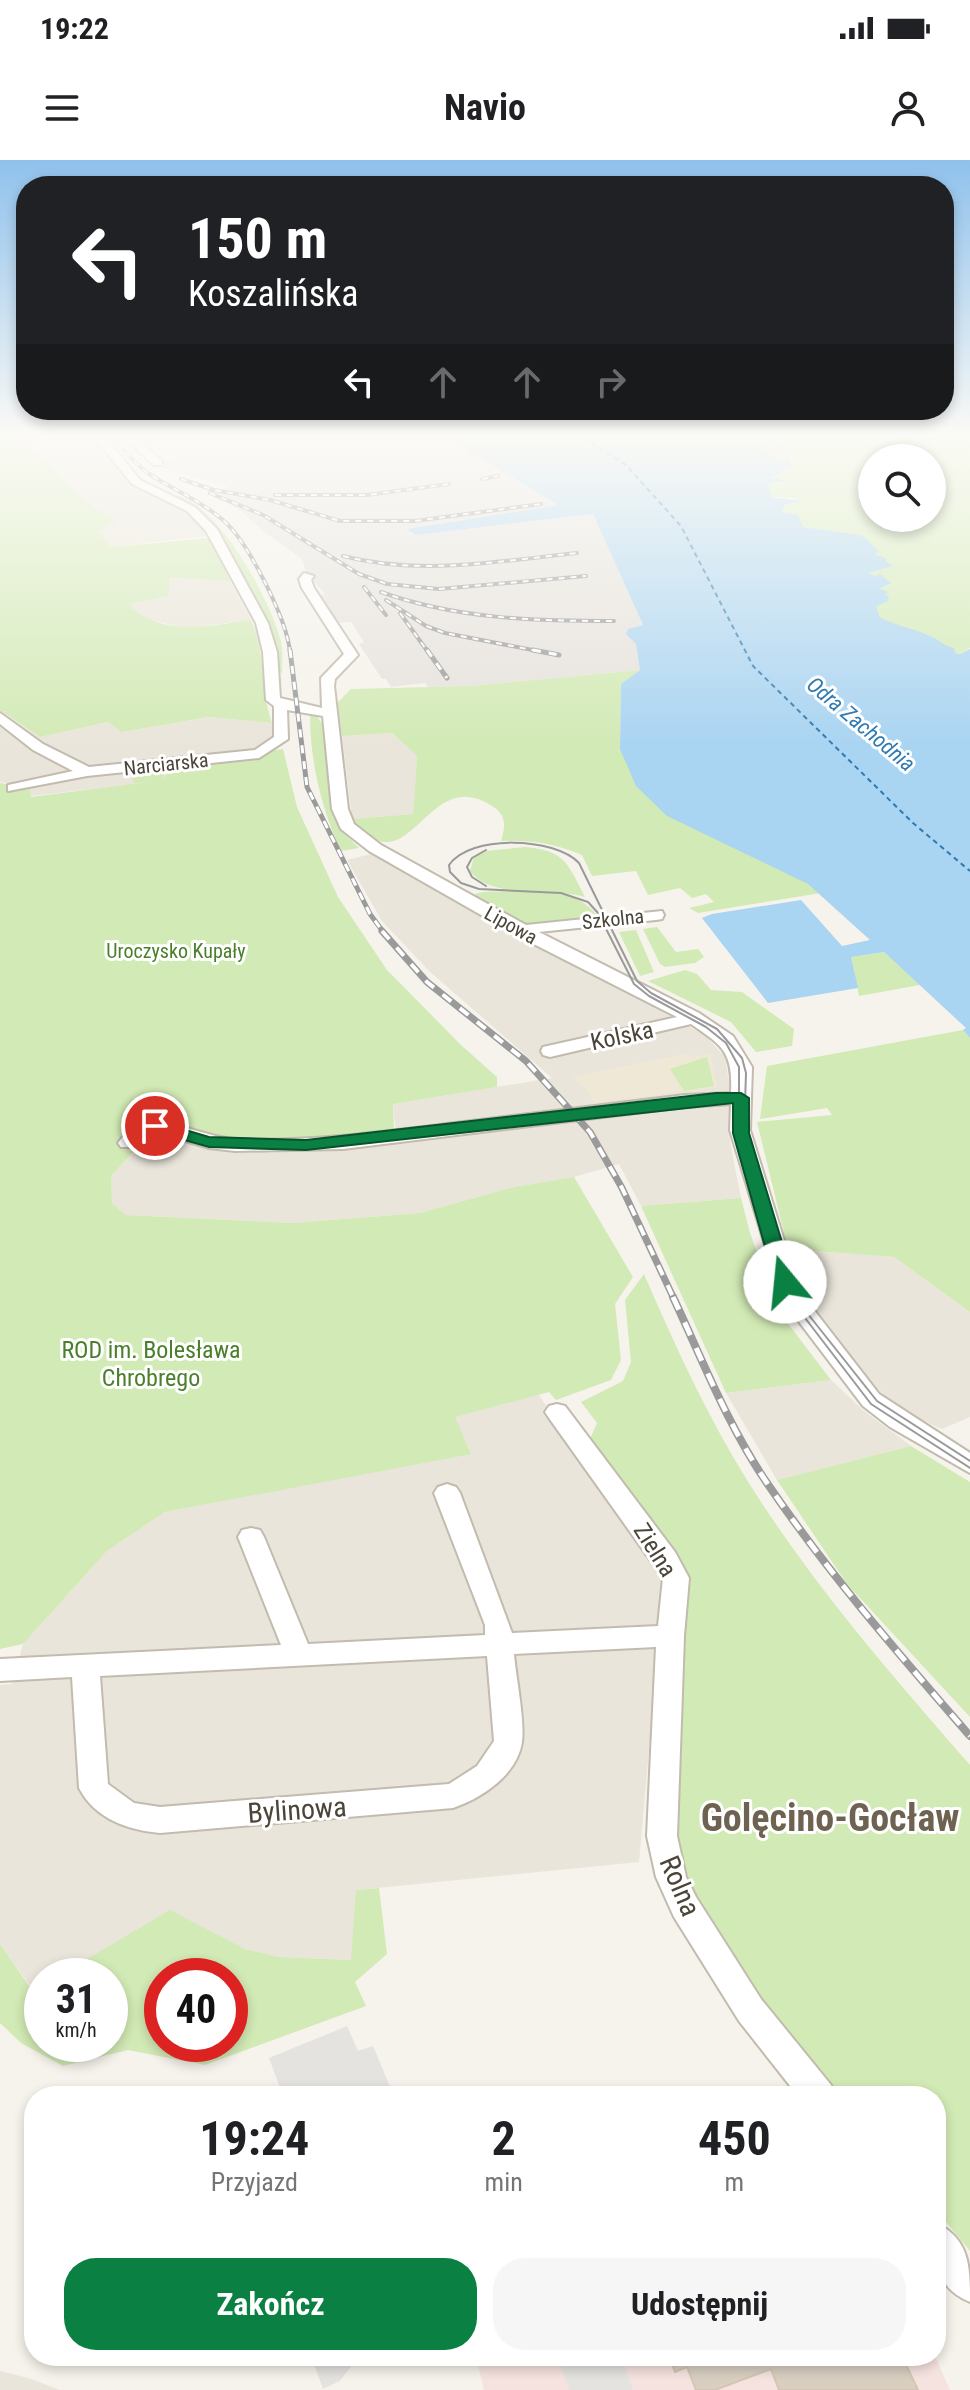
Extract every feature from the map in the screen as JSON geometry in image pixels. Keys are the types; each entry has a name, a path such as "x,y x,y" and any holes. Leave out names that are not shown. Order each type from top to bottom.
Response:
{"street":[{"path":"216,538 260,618 270,652 272,699 282,705 329,713"},
{"name":"Lipowa","path":"308,576 305,579 308,588 351,655 328,678 340,809 347,826 375,848 524,932 693,1017 720,1035 738,1056 743,1072 742,1137 785,1282 794,1301 871,1400 970,1464"},
{"name":"Narciarska","path":"13,788 87,772 266,751 281,739 279,712 282,705"},
{"path":"0,717 38,747 87,772"},
{"name":"Szkolna","path":"524,932 533,928 656,915"},
{"name":"Kolska","path":"550,1051 669,1026 693,1017"},
{"path":"128,1143 141,1130 155,1126 209,1142 235,1145 343,1143 701,1099 741,1098"},
{"name":"Zielna","path":"557,1412 666,1559 676,1578 670,1636"},
{"path":"447,1493 498,1625 498,1643"},
{"path":"251,1537 294,1641 295,1653"},
{"path":"0,1670 670,1636"},
{"name":"Rolna","path":"670,1636 662,1836 671,1877 685,1907 750,2010 811,2086"},
{"name":"Bylinowa","path":"85,1665 94,1788 119,1812 139,1819 160,1820 453,1796 477,1783 504,1756 508,1741 508,1715 498,1643"},
{"path":"946,2254 970,2284"}],"shaded area":[{"path":"104,538 189,538 111,547"},
{"path":"273,538 604,538 643,625 628,629 636,644 640,670 469,686 428,687 425,683 391,687 386,679 382,679 359,644 364,642 351,622 338,623 319,595 325,594 310,577 317,575 307,574 302,559"},
{"path":"170,578 230,581 251,620 186,628 141,618 128,604 168,596"},
{"path":"0,710 40,737 108,722 123,732 209,717 272,723 276,734 273,741 260,750 163,781 31,796 30,787 0,782"},
{"path":"392,733 417,756 413,814 352,819 342,736"},
{"path":"375,853 706,1036 725,1057 729,1083 730,1142 741,1198 641,1206 619,1164 574,1177 514,1187 420,1213 293,1223 126,1215 112,1203 111,1176 151,1135 272,1153 397,1141 393,1104 552,1078 429,971 382,921 347,860"},
{"path":"688,1053 692,1057 710,1053 717,1087 594,1103 585,1088 572,1077"},
{"path":"788,1249 894,1257 970,1312 970,1417 942,1429 900,1411 869,1380 795,1285"},
{"path":"831,1380 864,1411 911,1446 777,1480 726,1393"},
{"path":"538,1394 665,1572 639,1862 357,1890 352,1960 279,1957 245,1949 170,1911 89,1958 24,1958 24,1977 0,1944 0,1685 12,1684 23,1644 107,1551 165,1512 471,1453 454,1417"},
{"path":"347,2026 358,2051 373,2046 390,2086 279,2086 269,2058"},
{"path":"315,2366 351,2366 340,2381 323,2389"},
{"path":"478,2366 939,2366 950,2390 484,2390"},
{"path":"561,2366 625,2366 633,2390 569,2390"},
{"path":"0,2371 28,2378 60,2390 0,2390"}],"green space":[{"path":"0,538 104,538 111,547 209,538 230,581 170,578 168,596 129,604 156,622 171,625 203,626 251,620 259,645 272,723 209,717 122,732 108,722 40,737 0,710"},
{"path":"222,538 228,538 238,552 266,601 282,646 282,673 278,672 272,631"},
{"path":"864,538 970,538 970,648 960,654 955,653 926,634 905,630 880,617 876,607 888,601 878,590 890,584 868,573 885,567 885,561 874,553"},
{"path":"640,670 621,684 620,749 821,893 698,913 689,908 714,902 706,894 692,898 680,888 648,895 636,871 592,876 582,855 572,851 522,841 501,841 504,827 502,815 477,798 461,797 447,802 400,838 388,842 372,838 352,819 413,814 417,756 392,733 342,736 337,703 351,689 469,686"},
{"path":"310,714 315,714 324,726 335,819 340,829 359,848 341,851 328,818 315,767"},
{"path":"283,749 297,807 338,897 387,970 497,1077 497,1087 393,1104 394,1130 304,1139 213,1136 153,1121 125,1124 145,1140 111,1176 112,1203 126,1215 293,1223 420,1213 514,1187 574,1177 633,1277 615,1304 621,1360 611,1380 556,1400 549,1392 455,1417 471,1454 165,1512 107,1551 23,1644 0,1649 0,783 14,785 12,791 30,787 31,797 156,781 134,783 130,772 168,768 161,781 175,766 263,758 266,751"},
{"path":"525,847 557,855 569,867 585,897 492,886 470,871 474,857 486,851"},
{"path":"482,892 561,894 589,907 599,918 527,925 472,895"},
{"path":"657,927 676,952 698,949 704,957 695,963 665,967 660,964 643,929"},
{"path":"636,930 654,972 640,976 619,932"},
{"path":"884,952 920,985 859,996 851,957"},
{"path":"685,970 697,974 711,990 742,992 794,1029 792,1046 756,1052 731,1022 648,981"},
{"path":"963,1030 970,1038 970,1312 894,1257 788,1249 757,1122 832,1115 827,1108 760,1119 767,1066"},
{"path":"707,1057 714,1086 684,1091 670,1069"},
{"path":"741,1198 777,1309 831,1380 726,1393 641,1206"},
{"path":"644,1274 708,1411 758,1497 844,1615 970,1765 970,2251 946,2222 946,2086 833,2086 749,1985 684,1881 674,1845 682,1665 689,1596 685,1572 589,1441 597,1423 581,1402 623,1381 631,1362 625,1300"},
{"path":"911,1446 970,1482 970,1717 847,1584 777,1480"},
{"path":"379,1888 387,1954 355,1982 366,2006 248,2049 248,1958 144,1958 144,2053 128,2050 128,1958 89,1958 170,1910 245,1949 279,1957 351,1960 356,1890"},
{"path":"0,1944 24,1978 24,2045 0,2023"},
{"path":"56,2062 79,2062 63,2066"}],"water":[{"name":"Odra Zachodnia","path":"604,538 865,538 879,551 875,554 887,559 893,566 868,573 875,576 880,574 891,583 880,589 889,592 885,594 889,597 888,601 876,607 880,617 934,638 954,648 955,653 970,649 970,1038 963,1030 966,1028 884,952 851,957 858,988 768,1003 702,918 801,900 842,946 870,940 808,884 667,816 636,786 620,749 621,684 640,670 636,644 626,634 628,629 643,625"}],"building":[{"path":"673,2366 907,2366 918,2390 779,2390 771,2369 715,2390 696,2390 687,2367 675,2372"}],"ferry route":[{"path":"687,538 753,666 913,823 970,871"}],"tram line":[{"path":"970,1461 877,1401 800,1304 786,1276 744,1134 746,1073 742,1058 717,1029 651,993 637,981 579,863 567,854 533,844 493,844 460,855 449,865 450,872 461,883 479,889 561,893 588,902 598,913 634,984 649,996 706,1027 726,1043 739,1067 739,1136 789,1297 871,1404 970,1468"},
{"path":"486,850 472,858 467,867 472,877 486,886"}],"railway":[{"path":"239,538 274,602 290,652"},
{"path":"301,538 359,574 387,584 439,589 586,576"},
{"path":"343,556 372,562 431,566 577,553"},
{"path":"364,587 386,615"},
{"path":"381,592 438,608 496,617 614,621"},
{"path":"386,600 426,626 445,633 543,652"},
{"path":"400,613 428,652"},
{"path":"290,650 307,787 370,914 384,933"},
{"path":"427,650 447,678"},
{"path":"533,650 559,655"},
{"path":"382,931 427,982 526,1061 590,1132 622,1188 674,1299"},
{"path":"673,1297 728,1415 767,1483 839,1581 970,1736"}],"district":[{"name":"Golęcino-Gocław","path":"830,1818"}],"route":[{"path":"155,1126 209,1142 306,1145 716,1097 741,1098 741,1133 785,1282"}],"park label":[{"name":"Uroczysko Kupały","path":"176,951"},
{"name":"ROD im. Bolesława Chrobrego","path":"151,1364"}]}
